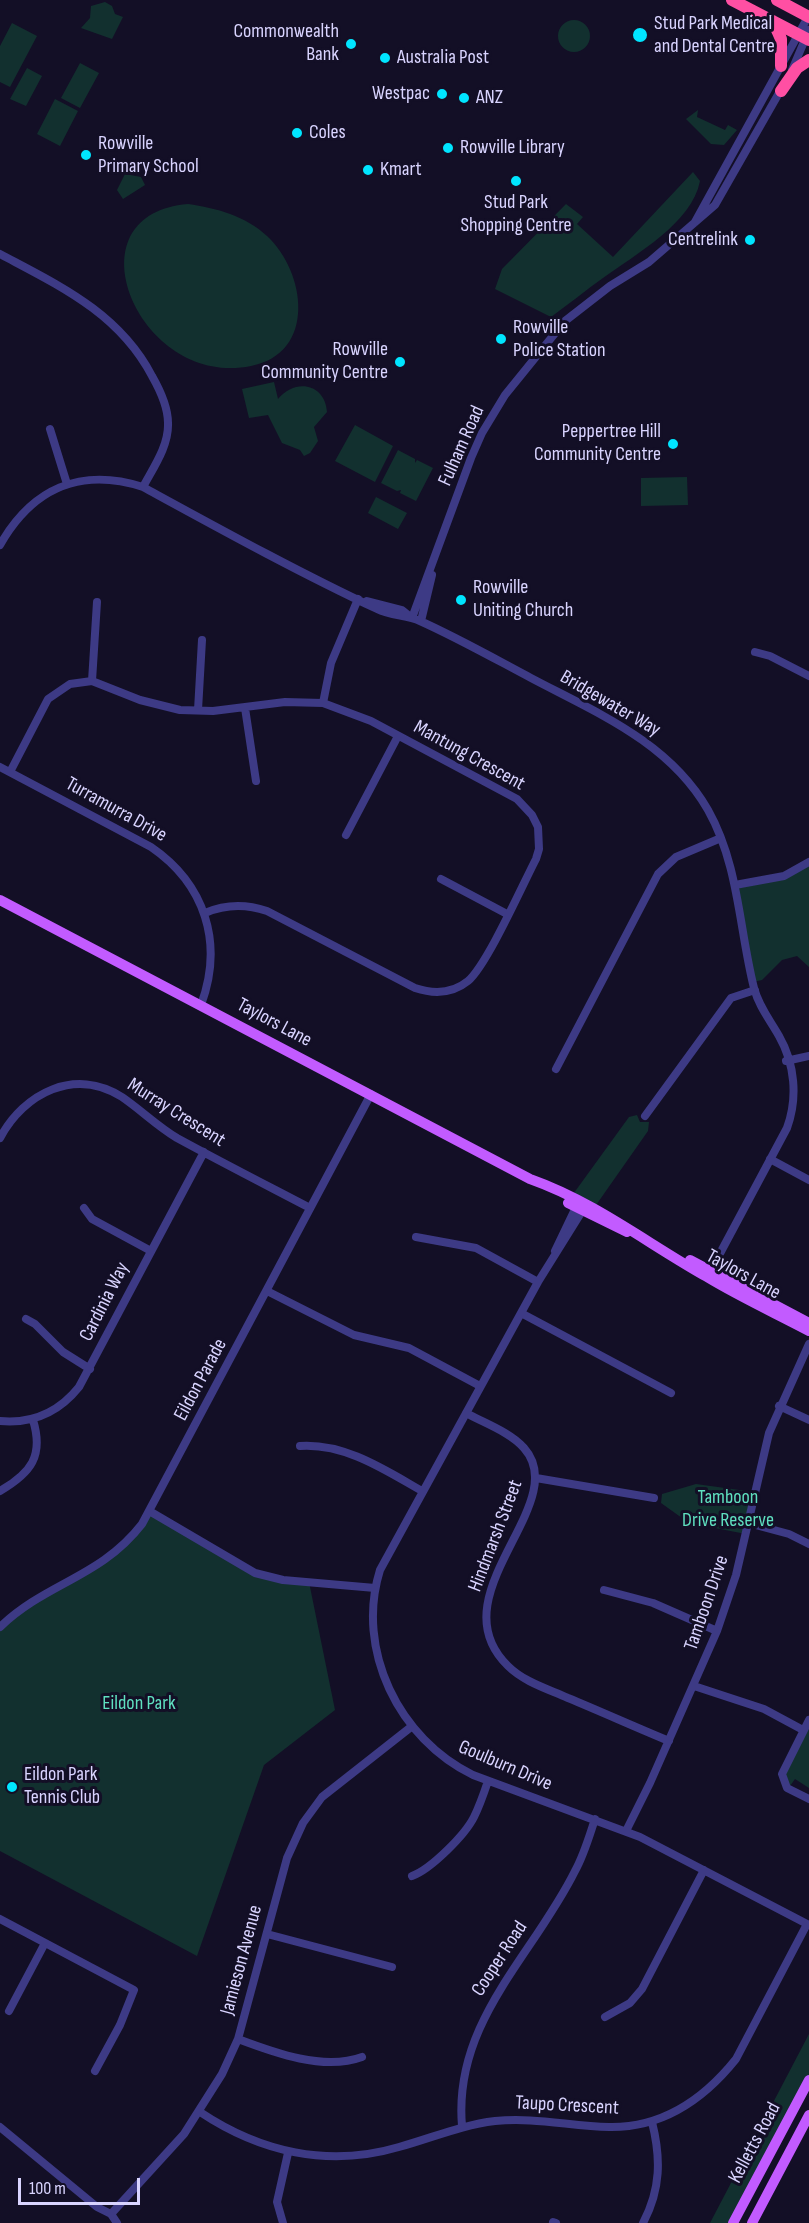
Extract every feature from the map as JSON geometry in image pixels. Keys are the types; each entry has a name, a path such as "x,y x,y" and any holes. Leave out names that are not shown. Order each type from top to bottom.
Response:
{"highway":[{"path":"732,0 806,36"},
{"path":"781,1 809,16"},
{"path":"772,21 781,39 781,66"},
{"path":"781,91 797,68 809,60"}],"main road":[{"name":"Taylors Lane","path":"0,900 581,1206 611,1226 648,1240 809,1331"},
{"name":"Taylors Lane","path":"709,1274 809,1323"},
{"name":"Kelletts Road","path":"733,2223 809,2080"},
{"name":"Kelletts Road","path":"752,2223 809,2115"}],"street":[{"name":"Fulham Road","path":"417,620 438,551 482,433 526,366 555,331 580,307 649,262 694,222 706,216 725,192 781,91 806,36 809,16"},
{"name":"Fulham Road","path":"694,222 781,66 806,36"},
{"path":"0,254 82,298 102,313 114,324 146,364 160,390 169,424 163,449 143,487"},
{"path":"50,429 67,484"},
{"name":"Bridgewater Way","path":"0,545 24,511 49,492 67,484 108,479 143,487 361,600 402,610 417,620 619,724 648,743 691,785 708,810 721,838 735,885 752,990 793,1080 791,1115 770,1160 709,1274"},
{"path":"323,703 331,663 361,600"},
{"path":"10,772 48,699 70,684 92,681 97,602"},
{"path":"198,710 202,640"},
{"path":"755,652 770,656 809,676"},
{"name":"Mantung Crescent","path":"92,681 150,703 180,710 245,708 285,702 323,703 345,709 507,792 524,805 536,820 539,849 476,972 457,988 436,992 415,988 267,911 242,905 217,908 205,913"},
{"path":"245,708 256,781"},
{"path":"346,835 398,736"},
{"name":"Turramurra Drive","path":"0,767 165,856 187,879 205,913 212,955 210,980 201,1005"},
{"path":"556,1069 658,874 676,857 721,838"},
{"path":"735,885 784,876 809,862"},
{"path":"441,879 507,914"},
{"path":"645,1116 731,998 752,990"},
{"path":"786,1061 809,1056"},
{"name":"Murray Crescent","path":"0,1138 14,1115 38,1095 59,1086 82,1084 114,1093 156,1125 310,1208"},
{"name":"Eildon Parade","path":"0,1627 34,1599 87,1573 112,1556 134,1535 151,1512 371,1094"},
{"name":"Cardinia Way","path":"0,1421 33,1420 54,1410 71,1397 90,1369 204,1152"},
{"path":"770,1160 809,1180"},
{"name":"Goulburn Drive","path":"581,1206 388,1553 375,1588 373,1629 377,1652 388,1687 411,1727 443,1758 488,1781 626,1831 808,1925"},
{"path":"84,1208 92,1219 151,1251"},
{"path":"416,1237 476,1248 538,1282"},
{"path":"267,1291 354,1335 409,1348 480,1386"},
{"path":"521,1313 671,1393"},
{"path":"26,1319 35,1324 63,1352 90,1369"},
{"name":"Tamboon Drive","path":"626,1831 669,1741 717,1631 736,1575 760,1461 779,1406 809,1344"},
{"path":"779,1406 809,1420"},
{"name":"Hindmarsh Street","path":"466,1413 525,1448 534,1467 536,1478 526,1512 487,1600 486,1623 492,1645 518,1675 669,1741"},
{"path":"0,1491 21,1478 34,1458 38,1439 33,1420"},
{"path":"300,1446 316,1445 375,1464 422,1491"},
{"path":"536,1478 654,1498"},
{"path":"151,1512 255,1573 283,1580 375,1588"},
{"path":"748,1523 789,1534 809,1544"},
{"path":"604,1590 654,1603 717,1631"},
{"path":"694,1686 764,1709 803,1730"},
{"path":"809,1720 782,1774 788,1788 809,1799"},
{"name":"Jamieson Avenue","path":"111,2214 200,2112 222,2074 238,2039 291,1846 312,1810 331,1790 411,1727"},
{"path":"412,1876 423,1872 434,1862 471,1822 488,1781"},
{"name":"Cooper Road","path":"462,2126 462,2090 483,2017 576,1871 595,1820"},
{"path":"605,2017 630,2004 642,1989 704,1870"},
{"path":"0,1919 135,1990 117,2031 95,2071"},
{"name":"Taupo Crescent","path":"200,2112 237,2134 288,2153 331,2157 370,2154 462,2126 517,2119 608,2127 652,2122 692,2103 726,2072 736,2059 808,1925"},
{"path":"267,1934 392,1966"},
{"path":"9,2011 45,1943"},
{"path":"238,2039 292,2056 331,2062 343,2063 362,2057"},
{"path":"643,2223 658,2181 659,2154 652,2122"},
{"path":"0,2127 97,2206 111,2214 117,2223"},
{"path":"283,2223 277,2202 288,2153"}],"green space":[{"path":"105,2 112,6 115,14 123,17 112,39 81,28 90,18 91,6"},
{"path":"574,20 585,25 590,36 585,47 574,52 563,47 558,36 563,25"},
{"path":"12,23 37,36 10,87 0,82 0,46"},
{"path":"80,63 99,73 80,108 61,98"},
{"path":"27,68 42,76 26,106 10,99"},
{"path":"55,99 78,111 60,146 37,134"},
{"path":"698,110 697,117 725,130 728,125 737,130 724,145 711,144 686,119"},
{"path":"693,172 700,181 695,196 674,224 646,248 551,317 495,289 502,269 566,204 583,217 577,224 613,257"},
{"path":"125,174 141,177 145,185 123,199 117,190"},
{"path":"188,204 220,211 250,223 267,236 280,251 290,270 296,290 298,310 295,329 287,345 272,358 251,366 211,366 177,352 149,327 131,297 124,266 130,237 151,215"},
{"path":"274,382 278,399 285,392 300,386 315,390 325,402 327,412 314,427 318,441 310,453 304,456 300,450 282,443 268,415 249,418 242,389"},
{"path":"355,425 393,446 375,482 335,461"},
{"path":"398,450 415,459 415,463 417,460 433,468 416,501 400,493 401,490 397,491 381,483"},
{"path":"687,477 688,505 641,506 641,478"},
{"path":"376,497 407,513 398,529 368,513"},
{"path":"809,862 809,967 797,956 782,960 762,980 753,982 735,885 777,878"},
{"path":"637,1115 640,1122 649,1122 648,1131 594,1208 571,1197 629,1117"},
{"name":"Tamboon Drive Reserve","path":"696,1484 754,1492 746,1534 689,1523 661,1503 662,1494"},
{"name":"Eildon Park","path":"151,1512 255,1573 309,1582 335,1710 264,1765 197,1956 0,1851 0,1627 13,1615 100,1565"},
{"path":"809,1726 809,1788 795,1779 790,1786 784,1774"},
{"path":"809,2034 809,2080 733,2223 710,2223"}],"place":[{"name":"Stud Park Medical and Dental Centre","path":"640,35"},
{"name":"Commonwealth Bank","path":"351,44"},
{"name":"Australia Post","path":"385,58"},
{"name":"Westpac","path":"442,94"},
{"name":"ANZ","path":"464,98"},
{"name":"Coles","path":"297,133"},
{"name":"Rowville Library","path":"448,148"},
{"name":"Rowville Primary School","path":"86,155"},
{"name":"Kmart","path":"368,170"},
{"name":"Stud Park Shopping Centre","path":"516,181"},
{"name":"Centrelink","path":"750,240"},
{"name":"Rowville Police Station","path":"501,339"},
{"name":"Rowville Community Centre","path":"400,362"},
{"name":"Peppertree Hill Community Centre","path":"673,444"},
{"name":"Rowville Uniting Church","path":"461,600"},
{"name":"Eildon Park Tennis Club","path":"12,1787"}]}
